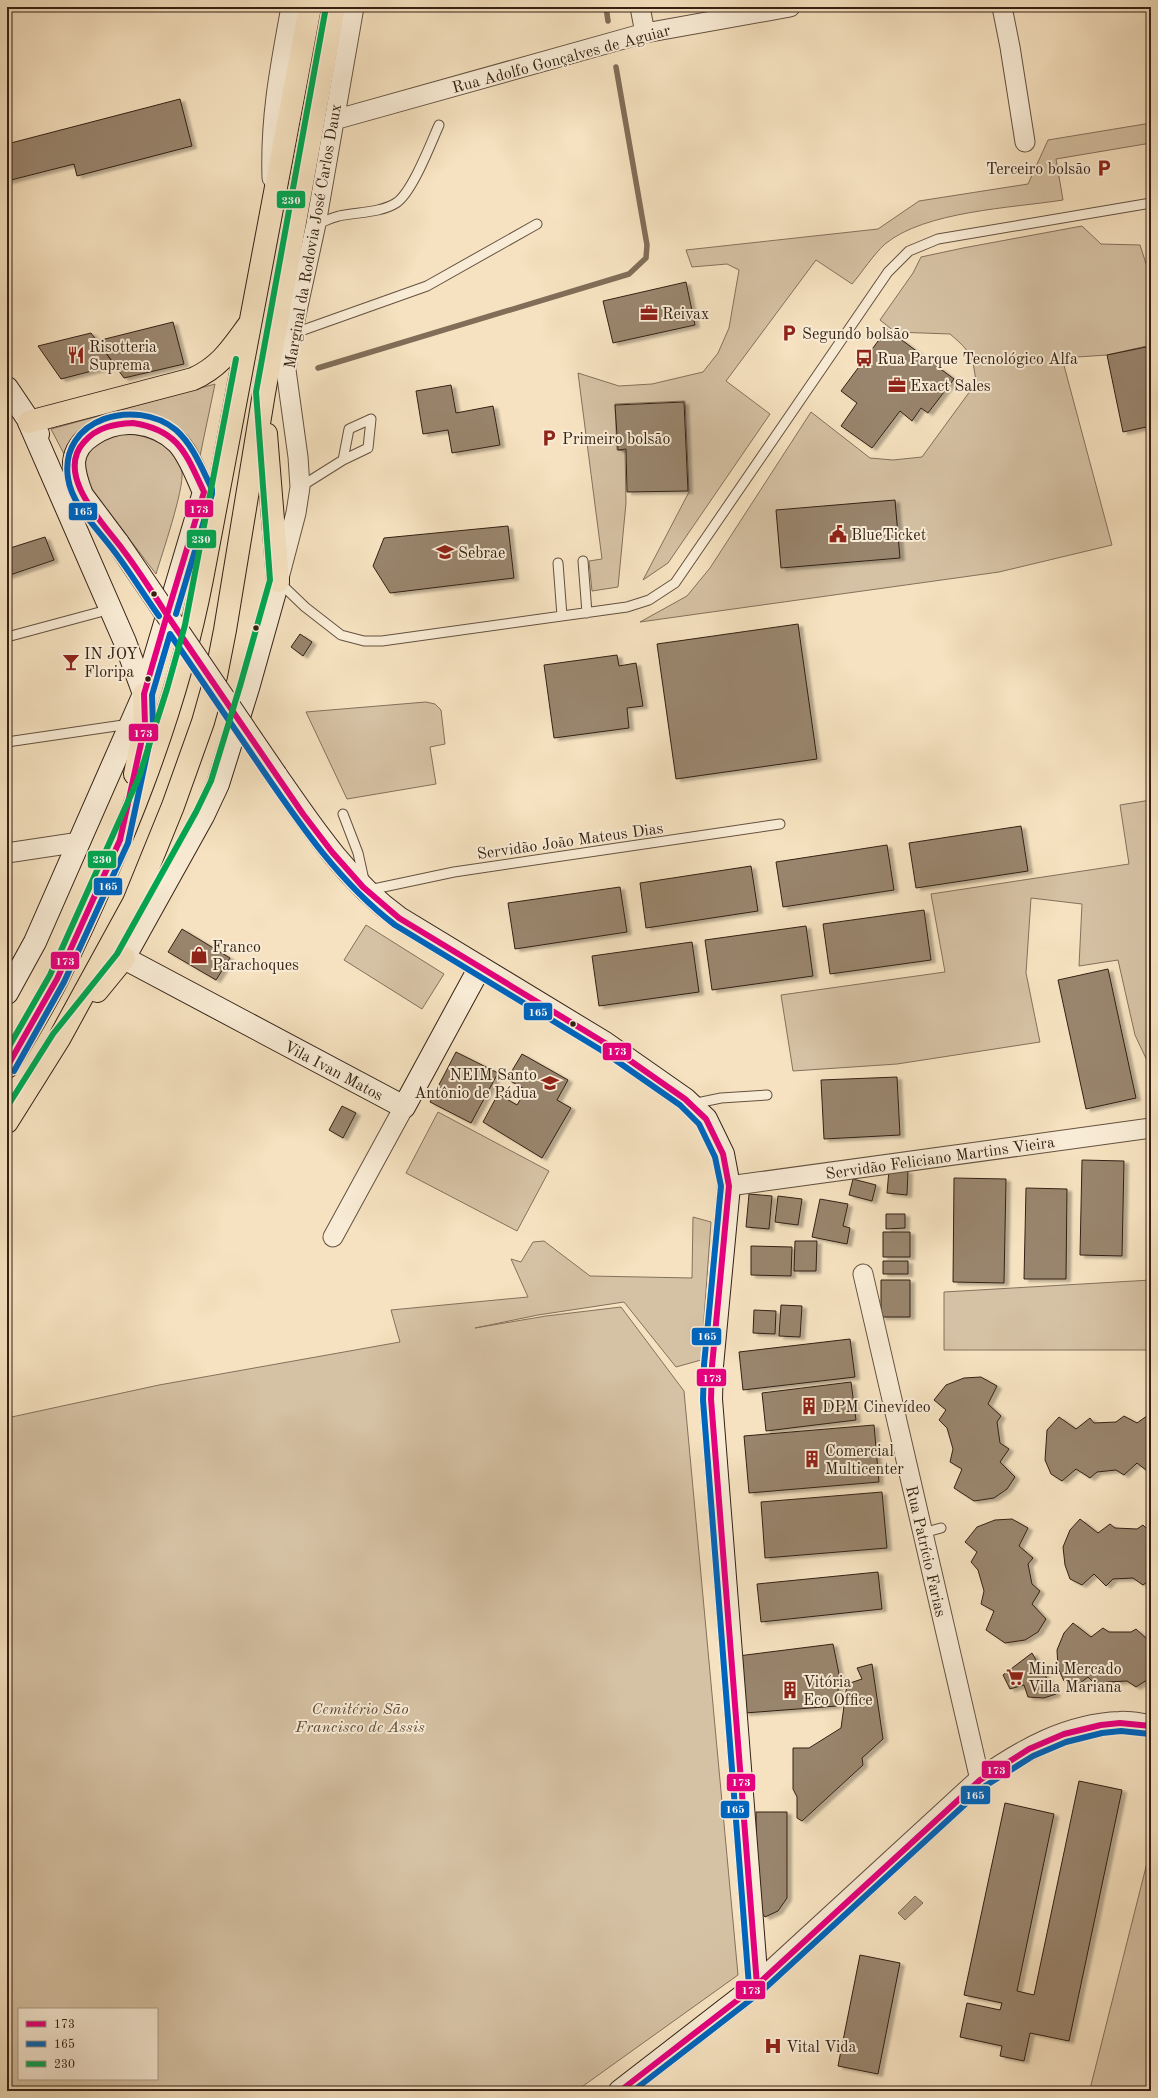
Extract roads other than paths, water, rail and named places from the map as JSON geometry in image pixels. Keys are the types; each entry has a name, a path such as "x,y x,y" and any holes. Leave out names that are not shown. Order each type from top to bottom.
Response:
{"highway":[{"path":"7,1067 57,979 120,840 146,780 175,691 193,627 310,7"},
{"path":"7,1122 59,1039 134,902 173,806 203,722 216,676 225,630 264,393 334,7"},
{"path":"29,422 193,379 209,372 218,364 251,322"},
{"path":"264,393 278,581"},
{"path":"204,492 225,454"},
{"path":"120,840 145,725 144,694"},
{"path":"59,1039 124,958"}],"main road":[{"path":"7,388 29,422 118,543 323,842 379,904 399,918 605,1043 655,1076 706,1119 724,1154 728,1186 712,1366 711,1399 756,1985"},
{"path":"29,422 111,609 144,694"},
{"path":"7,994 35,942 144,694 204,492 185,453 178,444 163,431 148,425 125,422 104,426 84,440 78,450 74,462 76,476 82,495"},
{"name":"Marginal da Rodovia José Carlos Daux","path":"124,958 203,816 218,784 246,694 278,581"},
{"name":"Vila Ivan Matos","path":"124,958 404,1107"},
{"path":"404,1107 480,967"},
{"path":"620,2091 756,1985 980,1780 1013,1757 1068,1732 1091,1725 1122,1723 1151,1726"}],"street":[{"path":"273,197 271,144 274,100 291,7"},
{"name":"Marginal da Rodovia José Carlos Daux","path":"278,581 296,513 300,487 298,457 286,370 292,334 316,224 354,7"},
{"path":"640,7 644,33"},
{"name":"Rua Adolfo Gonçalves de Aguiar","path":"334,120 644,33 790,7"},
{"path":"1002,7 1025,142"},
{"path":"7,853 80,842"},
{"path":"333,1238 404,1107"},
{"name":"Servidão Feliciano Martins Vieira","path":"728,1186 1151,1128"},
{"name":"Rua Patrício Farias","path":"863,1274 980,1780"}],"lane":[{"path":"316,224 338,217 377,210 397,203 408,189 426,157 439,125"},
{"path":"278,581 305,608 341,634 364,641 382,641 562,616 634,605 649,600 675,583 888,272 909,252 938,239 1151,203"},
{"path":"292,334 427,286 537,224"},
{"path":"300,487 343,460 368,448 371,419 349,429 343,460"},
{"path":"583,561 587,612"},
{"path":"558,563 562,616"},
{"path":"7,637 111,609"},
{"path":"7,742 131,723"},
{"path":"343,814 358,853 366,890"},
{"name":"Servidão João Mateus Dias","path":"366,890 454,872 780,824"},
{"path":"690,1104 721,1098 767,1095"},
{"path":"923,1533 941,1528"}],"waterway":[{"path":"606,7 608,21"},
{"path":"318,368 629,274 646,258 647,245 616,67"}],"place":[{"name":"Terceiro bolsão","path":"1104,168"},
{"name":"Reivax","path":"649,313"},
{"name":"Segundo bolsão","path":"789,333"},
{"name":"Risotteria Suprema","path":"76,355"},
{"name":"Rua Parque Tecnológico Alfa","path":"864,358"},
{"name":"Exact Sales","path":"897,385"},
{"name":"Primeiro bolsão","path":"549,438"},
{"name":"BlueTicket","path":"838,534"},
{"name":"Sebrae","path":"445,552"},
{"name":"IN JOY Floripa","path":"71,662"},
{"name":"Franco Parachoques","path":"199,955"},
{"name":"NEIM Santo Antônio de Pádua","path":"550,1083"},
{"name":"DPM Cinevídeo","path":"809,1406"},
{"name":"Comercial Multicenter","path":"812,1459"},
{"name":"Mini Mercado Villa Mariana","path":"1015,1677"},
{"name":"Vitória Eco Office","path":"790,1690"},
{"name":"Vital Vida","path":"773,2046"}],"park label":[{"name":"Cemitério São Francisco de Assis","path":"360,1717"}]}
